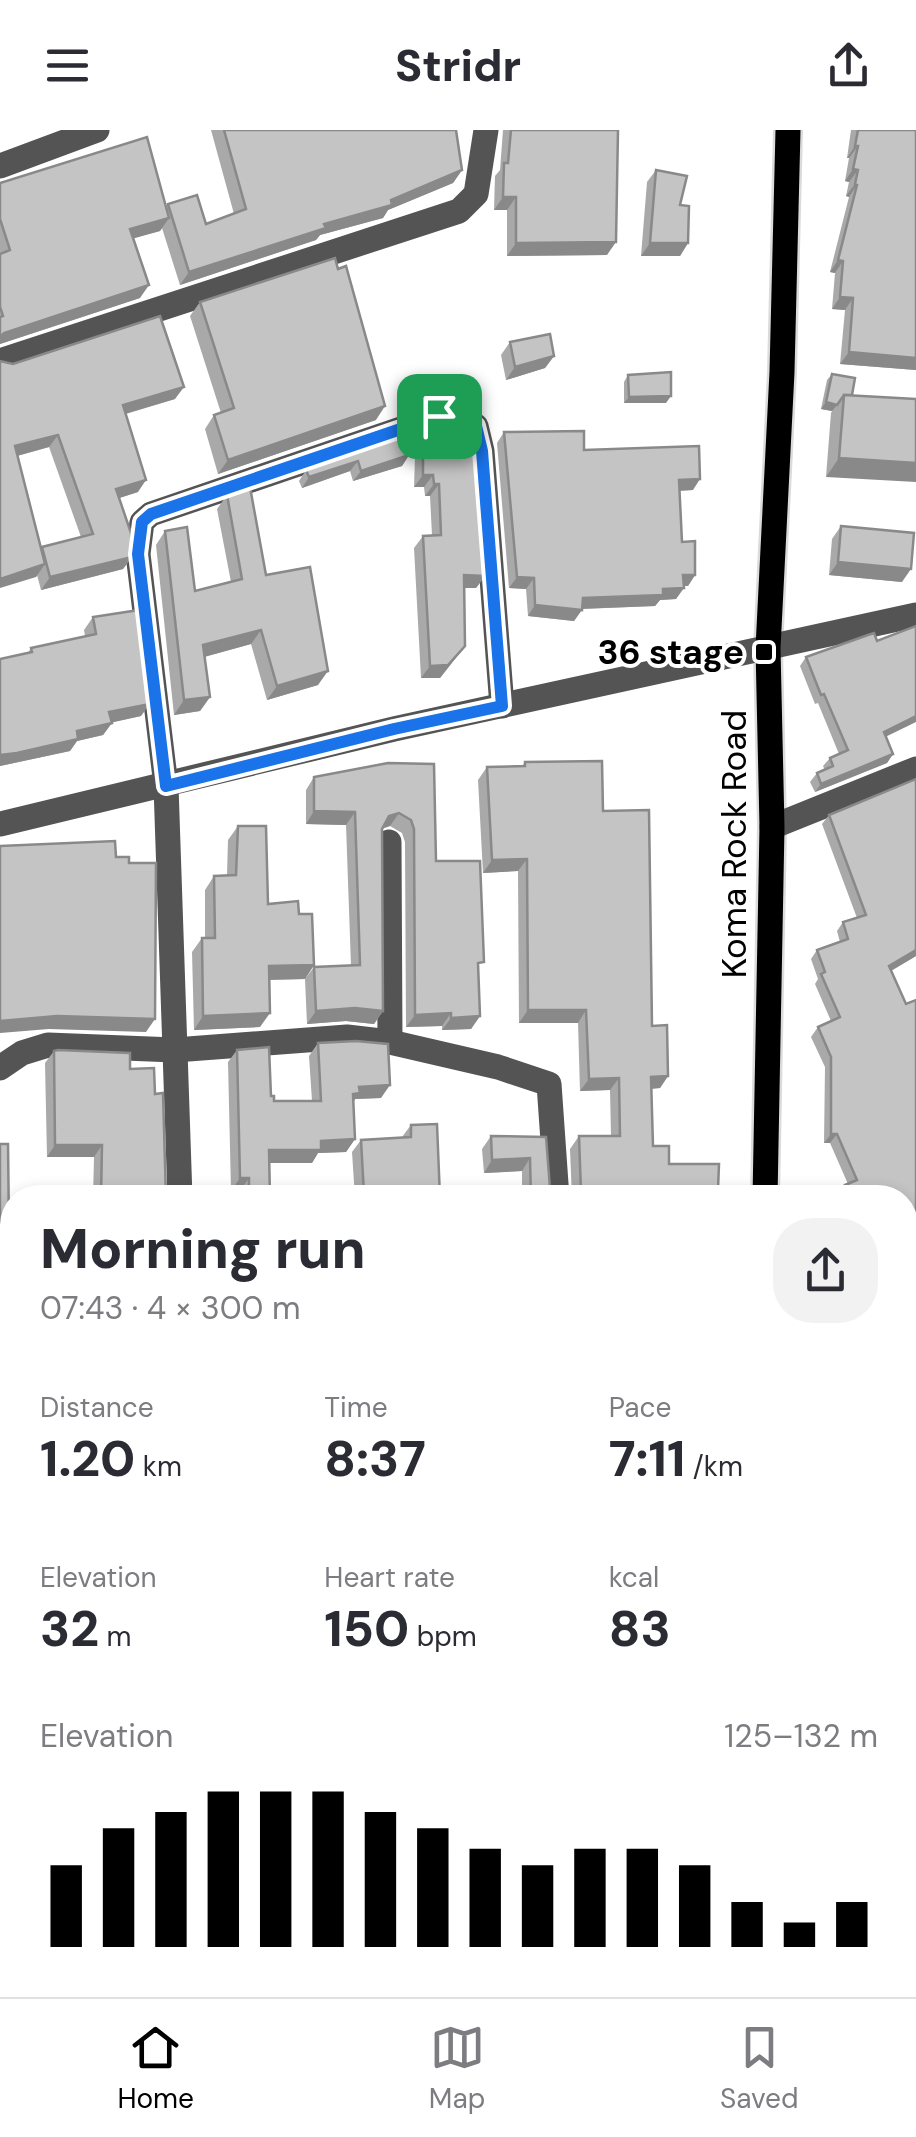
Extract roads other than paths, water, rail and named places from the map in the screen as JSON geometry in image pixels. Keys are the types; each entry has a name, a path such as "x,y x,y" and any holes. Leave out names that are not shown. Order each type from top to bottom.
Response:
{"main road":[{"name":"Koma Rock Road","path":"765,1185 772,827 768,648 782,372 788,130"}],"street":[{"path":"0,166 98,130"},
{"path":"0,361 459,211 476,194 486,130"},
{"path":"180,1185 166,786 138,554 142,522 151,514 439,416 465,418 476,426 479,439 502,706"},
{"path":"0,824 394,729 916,614"},
{"path":"772,827 916,769"},
{"path":"389,842 390,1042"},
{"path":"0,1068 22,1053 48,1045 175,1050 346,1036 390,1042 498,1067 549,1084 556,1185"}],"place":[{"name":"36 stage","path":"764,652"}]}
